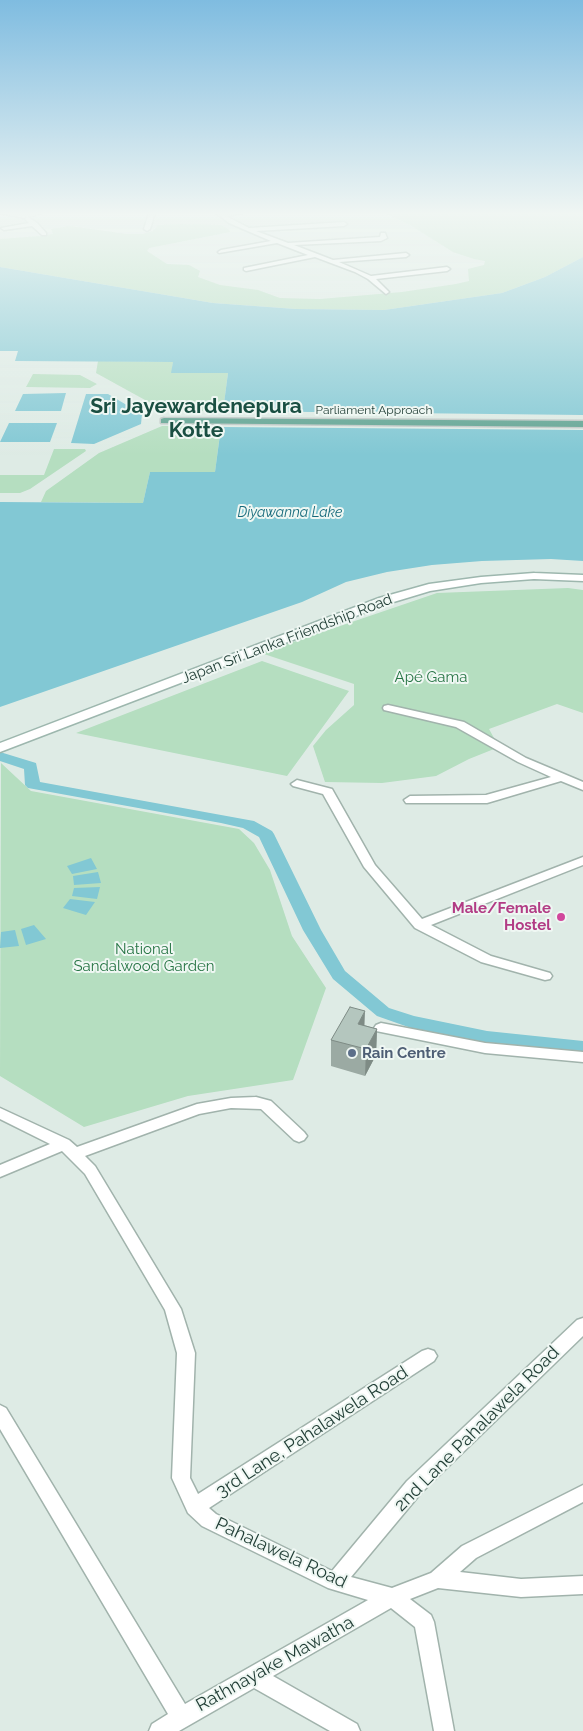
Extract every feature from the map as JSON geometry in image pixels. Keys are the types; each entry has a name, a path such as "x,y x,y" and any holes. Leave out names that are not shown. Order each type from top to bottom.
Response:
{"main road":[{"name":"Parliament Approach","path":"583,420 164,418 583,424"},
{"name":"Japan Sri Lanka Friendship Road","path":"0,737 360,600 417,583 513,570 583,572"},
{"name":"Japan Sri Lanka Friendship Road","path":"0,748 383,601 429,588 481,580 534,576 583,578"}],"street":[{"path":"388,708 460,724 522,760 583,786"},
{"path":"410,800 487,799 562,777"},
{"path":"297,784 328,791 370,867 420,924 486,959 546,976"},
{"path":"420,924 583,861"},
{"path":"381,1028 485,1048 583,1057"},
{"path":"0,1171 197,1109 231,1103 256,1102 266,1105 299,1136"},
{"name":"Pahalawela Road","path":"0,1113 69,1149 90,1170 173,1309 186,1353 180,1478 195,1506 209,1520 335,1582 392,1597 424,1622 444,1731"},
{"name":"2nd Lane Pahalawela Road","path":"335,1582 414,1487 583,1326"},
{"name":"3rd Lane, Pahalawela Road","path":"195,1506 428,1356"},
{"path":"0,1413 181,1717"},
{"path":"438,1579 469,1552 583,1493"},
{"path":"438,1579 521,1588 583,1585"},
{"name":"Rathnayake Mawatha","path":"159,1731 392,1597 438,1579"},
{"path":"252,1676 350,1731"}],"green space":[{"path":"158,294 268,294 280,298 320,299 381,294 497,294 384,310 296,309 213,303"},
{"path":"98,361 173,362 172,373 228,373 223,411 165,411 96,373"},
{"path":"33,374 80,375 97,384 90,388 26,387"},
{"path":"162,426 221,426 215,472 150,472 143,503 41,502 46,491 99,453"},
{"path":"54,449 85,449 86,451 30,489 20,493 0,493 0,475 44,475"},
{"name":"Apé Gama","path":"568,588 583,590 583,713 557,704 489,729 499,747 469,759 436,776 382,783 325,782 313,746 326,730 354,705 354,684 261,653 437,593"},
{"path":"262,661 349,691 287,776 76,733"},
{"name":"National Sandalwood Garden","path":"1,763 31,791 239,829 254,843 270,870 292,936 326,988 293,1080 188,1096 84,1127 0,1076"}],"water":[{"path":"0,294 158,294 213,303 296,309 384,310 497,294 583,294 583,415 223,411 228,373 171,373 173,362 15,361 18,351 0,351"},
{"path":"66,393 61,411 15,411 23,394"},
{"path":"86,394 108,394 142,414 141,424 94,444 71,443"},
{"path":"9,423 57,423 50,442 0,442"},
{"name":"Diyawanna Lake","path":"221,427 583,430 583,561 551,559 432,565 387,572 346,582 302,602 0,707 0,502 143,503 150,472 215,472"},
{"path":"91,858 97,869 72,874 67,866"},
{"path":"98,872 101,883 74,885 73,876"},
{"path":"100,887 97,899 72,896 74,888"},
{"path":"70,899 95,902 86,915 63,908"},
{"path":"34,925 46,939 26,945 21,929"},
{"path":"15,930 19,946 0,948 1,932"}],"building":[{"path":"350,1007 365,1011 358,1024 377,1029 366,1049 331,1040"}],"waterway":[{"path":"0,756 31,766 33,785 221,818 248,824 266,834 312,930 339,975 383,1012 411,1022 487,1037 583,1047"}],"place":[{"name":"Male/Female Hostel","path":"561,917"},
{"name":"Rain Centre","path":"352,1053"}],"district":[{"name":"Sri Jayewardenepura Kotte","path":"196,419"}]}
